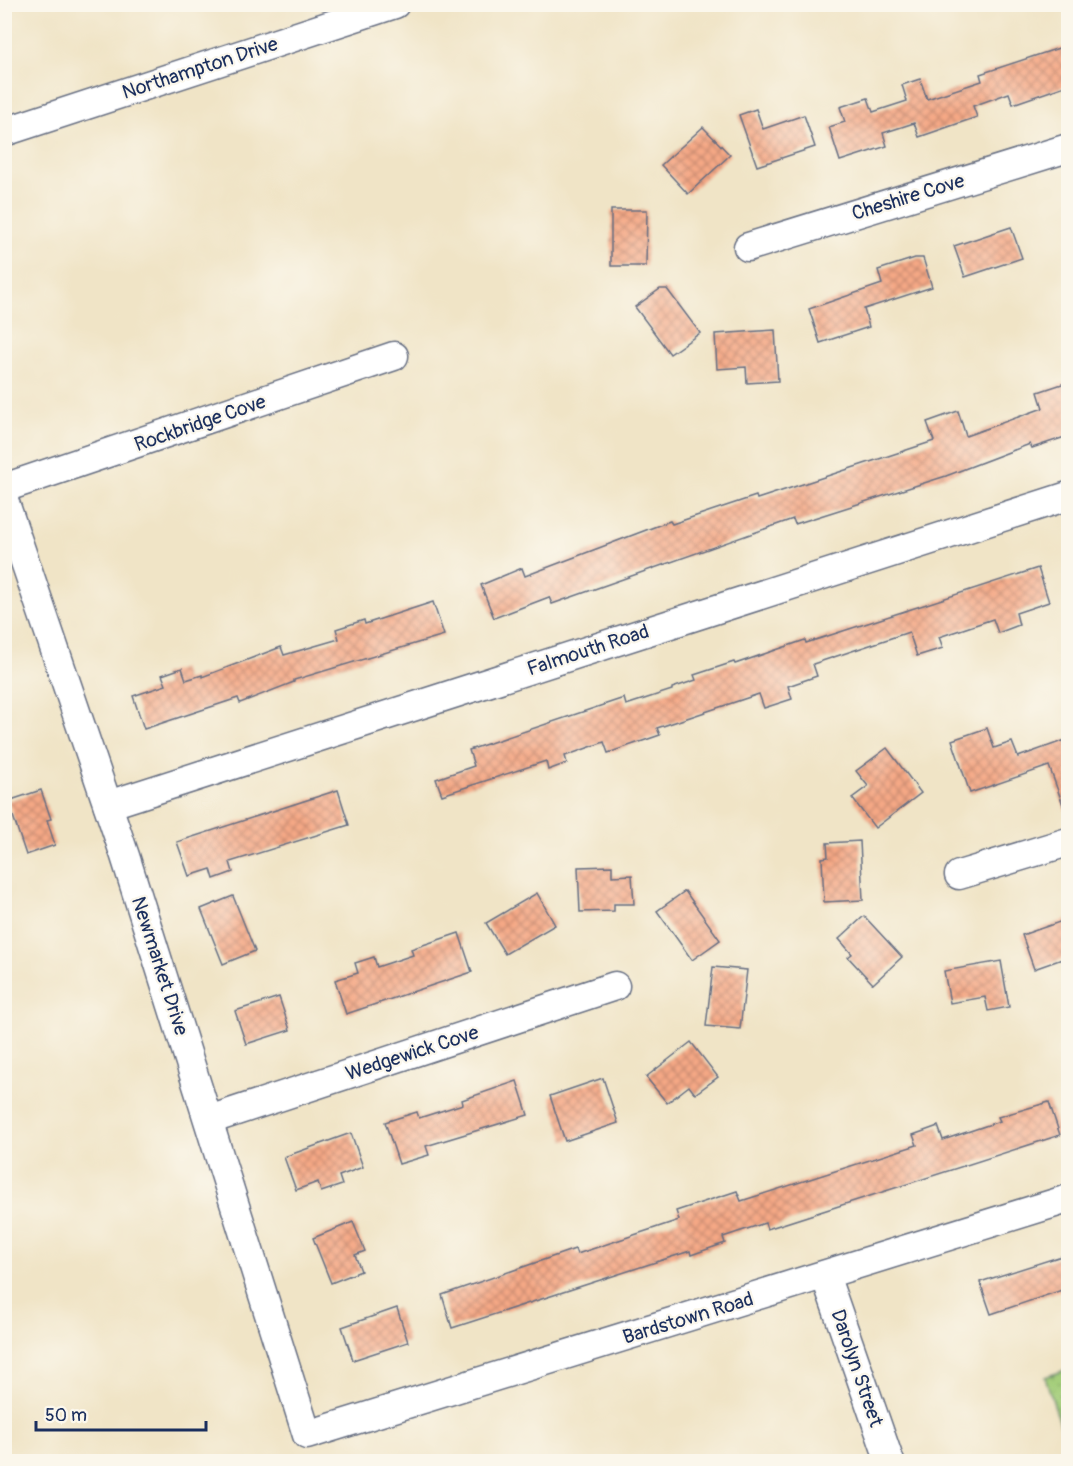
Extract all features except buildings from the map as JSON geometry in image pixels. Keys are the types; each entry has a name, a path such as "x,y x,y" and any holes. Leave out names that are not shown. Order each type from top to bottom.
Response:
{"street":[{"name":"Northampton Drive","path":"4,132 395,4"},
{"name":"Cheshire Cove","path":"748,247 1068,148"},
{"name":"Rockbridge Cove","path":"4,488 394,356"},
{"name":"Falmouth Road","path":"108,805 1068,496"},
{"name":"Newmarket Drive","path":"4,500 108,805 307,1435"},
{"path":"959,875 1068,842"},
{"name":"Wedgewick Cove","path":"209,1120 615,986"},
{"name":"Bardstown Road","path":"307,1435 1068,1199"},
{"name":"Darolyn Street","path":"825,1275 890,1461"}],"green space":[{"path":"1068,1369 1068,1448 1045,1377"}]}
